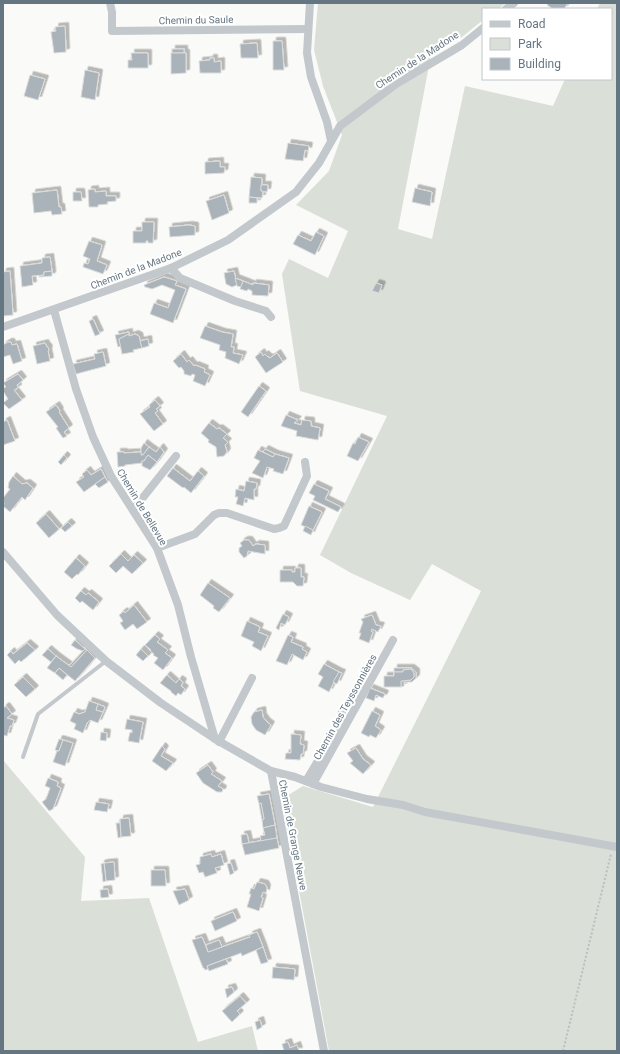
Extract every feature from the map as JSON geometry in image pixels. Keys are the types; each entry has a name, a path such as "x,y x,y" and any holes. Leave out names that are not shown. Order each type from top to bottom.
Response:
{"street":[{"name":"Chemin du Saule","path":"110,3 112,12 112,31 308,29"},
{"path":"310,3 307,53 311,77 327,122 331,141"},
{"name":"Chemin de la Madone","path":"3,327 171,268 228,240 296,192 319,163 340,126 396,84 462,45 482,29"},
{"path":"171,268 180,278 235,301 266,311 271,317"},
{"name":"Chemin de Bellevue","path":"54,310 76,389 93,437 112,476 157,548 178,605 191,657 217,740"},
{"path":"133,510 176,456"},
{"path":"157,548 196,534 214,515 219,513 227,513 274,529 284,526 308,476 305,462"},
{"name":"Chemin de Grange Neuve","path":"3,552 57,615 106,661 161,703 217,740 271,771 324,1051"},
{"name":"Chemin des Teyssonnières","path":"310,782 393,640"},
{"path":"217,740 252,678"},
{"name":"Chemin des Teyssonnières","path":"310,782 340,724 342,711"},
{"path":"271,771 367,799 403,805 425,812 615,847"}],"lane":[{"path":"23,757 38,714 106,661"}],"path":[{"path":"563,1051 615,847"}],"green space":[{"path":"318,3 506,3 499,8 482,8 482,21 462,37 431,55 398,229 432,239 465,86 553,106 565,80 612,80 612,8 598,8 600,3 617,3 617,1051 329,1051 282,799 303,786 373,807 481,591 432,564 410,600 351,573 320,555 387,416 300,391 282,274 289,259 328,278 348,231 296,205 329,171 342,135 323,86 314,50"},
{"path":"3,760 85,857 81,901 149,898 198,1042 252,1026 258,1051 3,1051"}],"building":[{"path":"549,3 568,3 565,8 552,8 547,5"},
{"path":"65,26 66,52 54,53 51,32 56,31 55,27"},
{"path":"273,41 282,41 284,70 273,70"},
{"path":"257,43 258,58 241,58 240,44"},
{"path":"172,49 184,49 184,53 172,53"},
{"path":"131,53 148,53 148,68 128,68 128,60 132,60"},
{"path":"171,53 186,53 186,73 171,74"},
{"path":"210,58 214,58 214,62 221,61 221,73 200,73 199,61 210,60"},
{"path":"85,70 99,73 95,100 81,97"},
{"path":"30,75 45,79 38,100 24,96"},
{"path":"288,143 309,146 308,151 305,150 303,161 285,159"},
{"path":"220,161 220,167 225,167 224,173 205,174 205,162"},
{"path":"251,177 262,178 262,198 249,197"},
{"path":"261,185 268,185 267,192 261,191"},
{"path":"415,188 432,192 430,206 412,202"},
{"path":"95,189 95,192 106,191 106,196 116,196 116,201 98,205 98,207 89,207 88,190"},
{"path":"57,190 59,207 61,207 62,214 52,215 51,211 34,213 32,193"},
{"path":"73,192 81,192 82,201 73,201"},
{"path":"224,195 229,213 212,220 206,201"},
{"path":"249,197 257,198 257,203 249,203"},
{"path":"142,222 154,222 153,243 148,243 148,241 146,241 146,243 133,243 133,231 142,231"},
{"path":"189,225 195,226 195,235 170,237 169,227"},
{"path":"316,232 324,236 315,255 293,244 298,235 311,241"},
{"path":"89,241 102,245 97,261 107,265 103,274 83,267 84,263 88,264 90,259 83,256"},
{"path":"50,257 52,271 44,272 44,275 32,276 33,285 22,287 20,266 42,263 42,258"},
{"path":"10,271 13,315 3,316 3,272"},
{"path":"52,271 52,276 39,277 44,275 44,272"},
{"path":"234,271 237,285 232,287 226,284 224,273"},
{"path":"164,277 177,281 175,285 186,289 173,323 150,314 154,303 168,308 175,290 162,285 152,289 145,287 144,285"},
{"path":"235,278 243,281 241,287 237,286"},
{"path":"243,281 253,285 253,283 269,285 268,296 252,295 252,291 248,289 247,291 240,289"},
{"path":"376,283 382,285 379,293 372,291"},
{"path":"93,319 100,334 95,336 89,321"},
{"path":"205,326 233,334 231,347 234,347 233,353 243,355 239,364 225,358 226,352 219,350 220,345 200,338"},
{"path":"129,332 129,334 119,339 121,346 118,347 115,335"},
{"path":"129,334 129,336 135,334 139,336 142,348 133,350 134,352 122,354 119,339"},
{"path":"148,339 149,346 142,348 140,341"},
{"path":"11,342 12,345 17,344 22,361 13,364 10,355 3,357 3,345"},
{"path":"45,343 49,350 50,361 37,364 33,346"},
{"path":"103,352 106,366 76,374 73,364 95,359 94,354"},
{"path":"261,352 263,356 265,354 270,358 277,353 283,362 266,373 255,357"},
{"path":"181,354 187,362 189,360 194,366 195,365 205,369 204,372 210,375 205,386 193,381 195,375 192,374 191,376 184,374 181,367 179,368 173,361"},
{"path":"18,374 23,380 17,385 18,388 14,390 22,400 9,409 3,403 8,399 3,391 3,388 6,387 3,383"},
{"path":"259,386 266,391 248,417 241,412"},
{"path":"155,400 160,406 156,409 158,411 155,413 163,424 154,431 140,414 150,407 149,405"},
{"path":"56,405 69,428 64,432 67,436 63,438 56,428 58,427 46,412"},
{"path":"286,415 298,420 294,423 301,425 302,420 311,421 311,426 320,428 318,440 296,436 297,431 281,426"},
{"path":"7,420 15,441 3,445 3,422"},
{"path":"209,423 227,434 223,438 228,442 225,445 227,452 224,456 217,457 216,447 208,442 209,440 201,433"},
{"path":"358,437 369,442 358,461 347,456 353,443 355,444"},
{"path":"144,443 149,447 143,455 141,455 141,448"},
{"path":"149,447 156,452 160,447 164,452 157,462 148,455 142,463 118,467 117,452 141,452 141,455 143,455"},
{"path":"265,449 275,454 273,457 263,452"},
{"path":"258,450 273,457 275,454 289,458 283,474 273,471 274,469 267,467 263,478 252,473 260,461 254,458"},
{"path":"64,455 67,458 61,465 58,462"},
{"path":"148,455 157,462 150,470 142,466 142,461 144,461"},
{"path":"173,468 190,481 198,471 204,476 191,493 167,476"},
{"path":"101,469 105,477 84,492 76,482 84,477 82,474 87,470 91,475"},
{"path":"13,476 22,484 27,483 33,488 25,500 22,497 10,512 3,506 3,498 10,489 8,488 9,482"},
{"path":"105,477 108,482 99,488 95,484"},
{"path":"246,481 257,483 256,489 254,489 254,500 245,498 243,506 236,504 238,497 235,497 236,489 244,491"},
{"path":"314,484 329,491 325,499 341,507 338,512 313,500 315,496 309,493"},
{"path":"309,506 322,512 313,530 301,525"},
{"path":"46,514 59,529 49,538 36,523"},
{"path":"68,522 72,526 65,532 61,528"},
{"path":"305,526 313,530 311,535 303,531"},
{"path":"244,540 249,540 253,546 256,544 265,545 265,554 248,551 247,556 244,558 239,552 239,548 242,546 240,543"},
{"path":"121,554 128,561 134,555 143,563 132,574 123,566 116,573 109,566"},
{"path":"76,558 85,566 78,575 77,574 72,579 64,572"},
{"path":"295,568 301,568 301,577 304,577 303,586 297,586 293,582 280,582 280,570 292,570 292,572 295,572"},
{"path":"208,583 230,598 219,612 200,595"},
{"path":"81,591 86,595 88,593 99,602 93,610 82,601 80,603 75,598"},
{"path":"134,605 147,622 137,629 133,624 125,630 120,623 123,621 119,615 124,611 125,613"},
{"path":"283,614 289,617 285,625 281,623 279,630 276,628"},
{"path":"372,615 376,625 381,626 378,632 372,629 371,631 373,632 369,643 359,639 361,633 359,633 363,622 361,619"},
{"path":"247,621 260,627 258,632 268,636 261,651 252,646 254,642 241,636"},
{"path":"155,635 160,639 157,642 168,650 165,653 172,658 163,670 154,663 158,658 153,655 154,654 150,651 151,650 145,645"},
{"path":"288,635 293,637 291,642 303,647 302,649 307,652 303,660 292,654 287,665 276,661"},
{"path":"75,640 85,649 83,651 71,645"},
{"path":"27,643 35,650 21,662 19,660 15,664 7,655 11,651 13,654"},
{"path":"48,649 56,656 51,662 42,655"},
{"path":"85,649 87,650 71,667 69,666"},
{"path":"141,649 148,656 143,661 136,655"},
{"path":"87,650 95,658 75,681 59,668 55,673 47,668 56,656 71,667"},
{"path":"324,664 339,672 329,692 318,686 323,677 318,674"},
{"path":"59,668 67,675 63,680 55,673"},
{"path":"394,668 411,668 416,672 416,678 412,682 404,682 404,686 401,687 401,681 411,680 414,677 414,673 411,669 403,670 403,672 394,672"},
{"path":"411,669 414,673 414,677 411,680 401,681 401,687 384,687 384,676 394,676 394,672 403,672 403,670"},
{"path":"339,672 342,673 337,684 333,682"},
{"path":"167,675 176,683 179,679 183,682 181,686 185,689 181,695 178,693 176,696 160,683"},
{"path":"23,677 35,689 26,697 14,685"},
{"path":"370,688 385,694 383,698 376,695 374,701 366,698"},
{"path":"89,701 98,704 96,710 103,712 98,723 90,720 87,723 83,733 74,729 76,724 70,721 74,712 79,714 85,712"},
{"path":"98,704 105,707 103,712 96,710"},
{"path":"6,706 12,714 7,718 14,720 12,726 10,726 7,736 3,735 3,708"},
{"path":"262,710 263,717 271,725 265,735 256,730 252,724 251,717 254,712"},
{"path":"372,711 380,715 375,726 381,730 376,738 370,735 369,737 361,733"},
{"path":"127,719 143,722 139,743 128,741 132,730 125,729"},
{"path":"101,732 107,733 106,741 100,740"},
{"path":"291,734 301,735 300,744 304,745 303,754 301,754 300,760 285,759 286,753 291,753"},
{"path":"59,739 63,740 59,751 55,750"},
{"path":"63,740 73,743 65,766 53,762"},
{"path":"162,746 165,749 161,756 173,763 166,771 152,761"},
{"path":"356,748 363,759 371,765 363,774 350,763 353,761 347,753"},
{"path":"208,765 213,772 211,774 222,781 218,786 223,789 222,792 217,792 203,783 196,773"},
{"path":"48,778 58,782 57,786 61,788 53,809 49,811 42,802 46,799 50,788 45,786"},
{"path":"269,794 275,825 263,828 262,820 264,819 261,803 259,804 257,796"},
{"path":"96,802 109,804 107,812 94,810"},
{"path":"261,803 264,819 262,820 259,804"},
{"path":"129,818 131,836 121,837 120,819"},
{"path":"116,823 120,823 121,837 118,838"},
{"path":"275,825 277,838 261,841 260,836 265,835 263,828"},
{"path":"247,834 249,843 242,844 241,835"},
{"path":"277,838 279,848 245,855 242,844"},
{"path":"211,854 212,857 221,854 224,865 215,868 217,873 205,877 203,872 199,873 196,865 200,864 200,857"},
{"path":"114,862 115,880 106,881 104,863"},
{"path":"104,863 106,881 103,882 101,864"},
{"path":"231,863 234,873 230,875 227,864"},
{"path":"151,870 165,870 166,886 151,886"},
{"path":"257,882 265,884 267,888 266,893 263,892 261,897 263,898 259,911 247,907 251,894 249,894 251,888 254,889"},
{"path":"108,889 109,897 101,898 100,890"},
{"path":"185,889 189,900 179,905 173,891"},
{"path":"233,912 237,921 215,931 211,921"},
{"path":"257,932 263,947 242,956 241,953 207,966 208,969 205,970 192,940 202,937 208,952 250,937 249,935"},
{"path":"219,940 222,947 208,952 206,945"},
{"path":"263,947 268,962 261,964 256,950"},
{"path":"226,959 228,964 209,971 207,966"},
{"path":"273,967 295,969 294,980 272,978"},
{"path":"232,987 234,992 227,998 225,989"},
{"path":"240,996 246,1003 237,1011 240,1014 232,1022 222,1011"},
{"path":"260,1020 262,1027 257,1030 255,1022"},
{"path":"288,1042 290,1048 297,1045 299,1051 284,1051 282,1044"}]}
